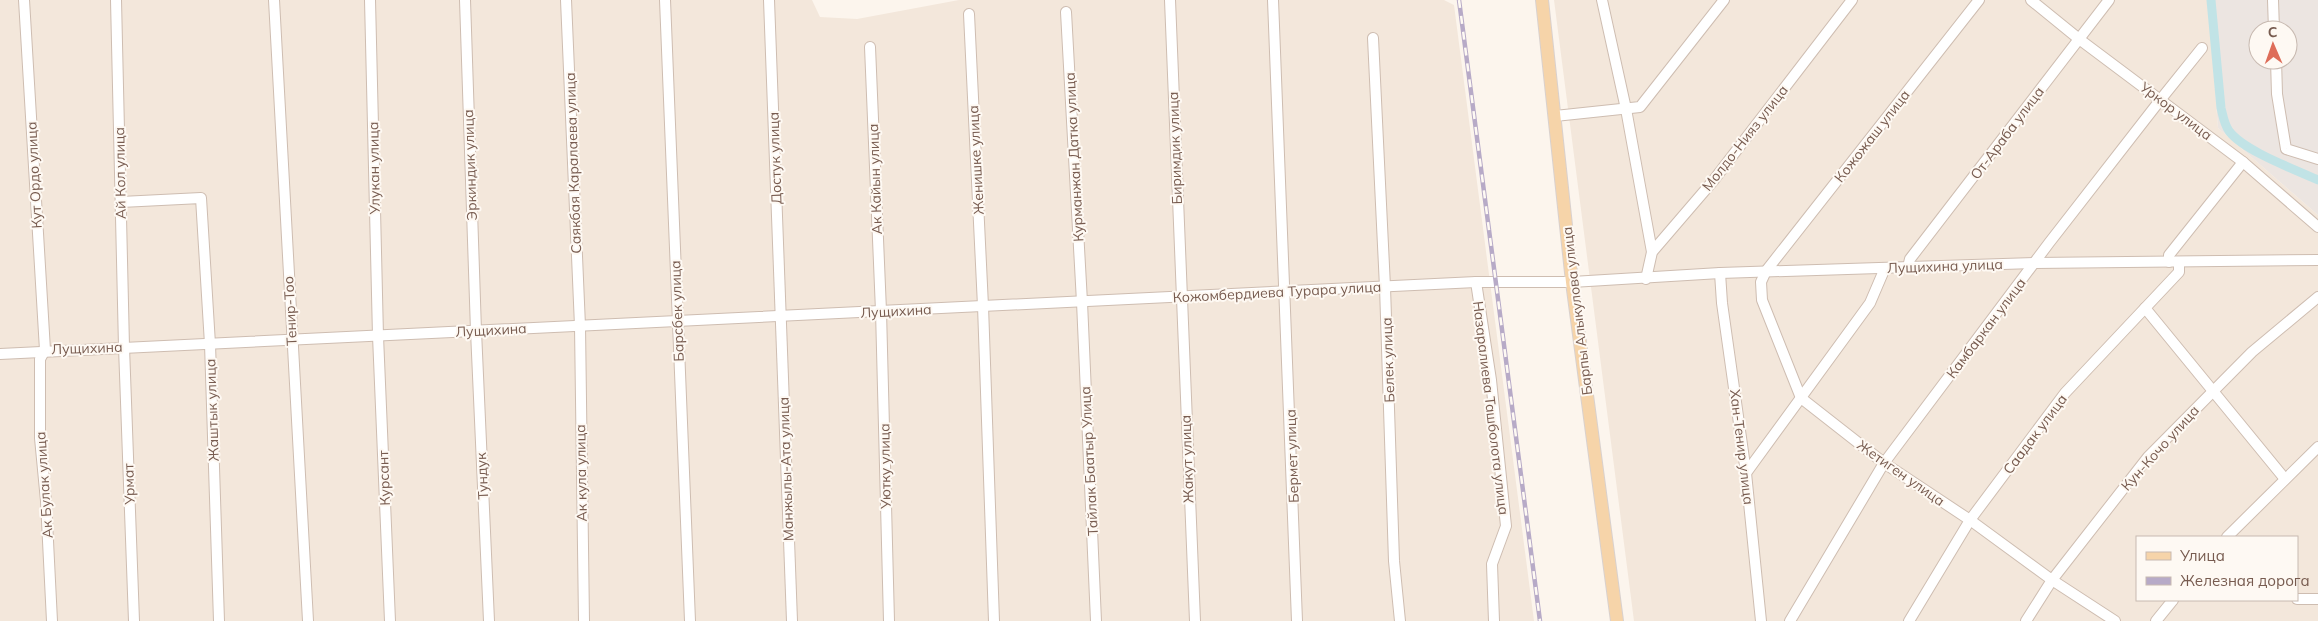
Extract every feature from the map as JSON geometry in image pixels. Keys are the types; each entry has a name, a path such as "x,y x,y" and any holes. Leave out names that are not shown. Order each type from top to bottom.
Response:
{"main road":[{"name":"Барпы Алыкулова улица","path":"1542,0 1572,282 1617,621"}],"street":[{"name":"Кут Ордо улица","path":"24,0 44,350"},
{"name":"Ай Кол улица","path":"116,0 124,347"},
{"name":"Тенир-Тоо","path":"274,0 308,621"},
{"name":"Улукан улица","path":"370,0 378,336"},
{"name":"Эркиндик улица","path":"465,0 476,331"},
{"name":"Саякбая Каралаева улица","path":"566,0 580,326"},
{"name":"Барсбек улица","path":"665,0 690,621"},
{"name":"Достук улица","path":"769,0 780,316"},
{"name":"Биримдик улица","path":"1170,0 1181,297"},
{"path":"1274,0 1286,292"},
{"path":"1602,0 1626,110 1652,252"},
{"path":"1555,116 1626,110 1640,107 1724,0"},
{"name":"Молдо-Нияз улица","path":"1646,279 1652,252 1713,181 1852,0"},
{"name":"Кожожаш улица","path":"1766,272 1979,0"},
{"name":"Уркор улица","path":"2031,0 2079,39 2243,162 2318,227"},
{"name":"От-Араба улица","path":"1908,267 1910,259 2109,0"},
{"path":"2273,0 2274,20"},
{"name":"Курманжан Датка улица","path":"1066,12 1082,302"},
{"name":"Женишке улица","path":"968,14 983,306 994,621"},
{"name":"Белек улица","path":"1373,38 1385,287 1394,561 1400,621"},
{"name":"Ак Кайын улица","path":"870,47 881,311"},
{"name":"Камбаркан улица","path":"1790,621 1884,462 2160,98 2202,48"},
{"path":"2276,70 2277,94 2286,148 2318,159"},
{"name":"Саадак улица","path":"1909,621 1970,520 2065,394 2179,272 2169,256 2243,162"},
{"name":"Жаштык улица","path":"121,202 201,198 210,344 219,621"},
{"name":"Лущихина улица","path":"1572,282 1720,273 2034,263 2318,260"},
{"path":"1746,473 1870,303 1885,268"},
{"path":"1766,272 1761,282 1762,300 1801,398"},
{"name":"Хан-Тенир улица","path":"1720,273 1722,303 1746,473 1761,621"},
{"name":"Кожомбердиева Турара улица","path":"983,306 1476,282 1572,282"},
{"name":"Назаралиева Ташболота улица","path":"1476,282 1491,380 1506,526 1504,538 1492,564 1494,621"},
{"name":"Бермет улица","path":"1286,292 1297,621"},
{"name":"Жакут улица","path":"1181,297 1195,621"},
{"name":"Кун-Кочо улица","path":"2026,621 2052,580 2148,456 2252,352 2318,297"},
{"name":"Тайлак Баатыр Улица","path":"1082,302 1096,621"},
{"name":"Лущихина","path":"0,354 44,350 210,344 983,306"},
{"path":"2145,308 2285,479"},
{"name":"Уютку улица","path":"881,311 889,621"},
{"name":"Манжылы-Ата улица","path":"780,316 792,621"},
{"name":"Ак кула улица","path":"580,326 584,621"},
{"name":"Тундук","path":"476,331 488,621"},
{"name":"Курсант","path":"378,336 390,621"},
{"name":"Урмат","path":"124,347 134,621"},
{"name":"Ак Булак улица","path":"44,350 40,359 40,438 47,510 52,621"},
{"name":"Жетиген улица","path":"1801,398 1884,462 1970,520 2052,580 2115,621"},
{"path":"2228,536 2318,447"},
{"path":"2298,599 2318,599"},
{"path":"2156,621 2172,601"}],"shaded area":[{"path":"0,0 812,0 820,17 857,19 959,0 1444,0 1454,5 1534,621 0,621"},
{"path":"1554,0 2208,0 2218,128 2318,215 2318,621 1634,621"},
{"path":"2208,0 2318,0 2318,215 2218,128"}],"waterway":[{"path":"2211,0 2221,108 2227,128 2246,146 2318,180"}],"railway":[{"path":"1459,0 1540,621"}]}
